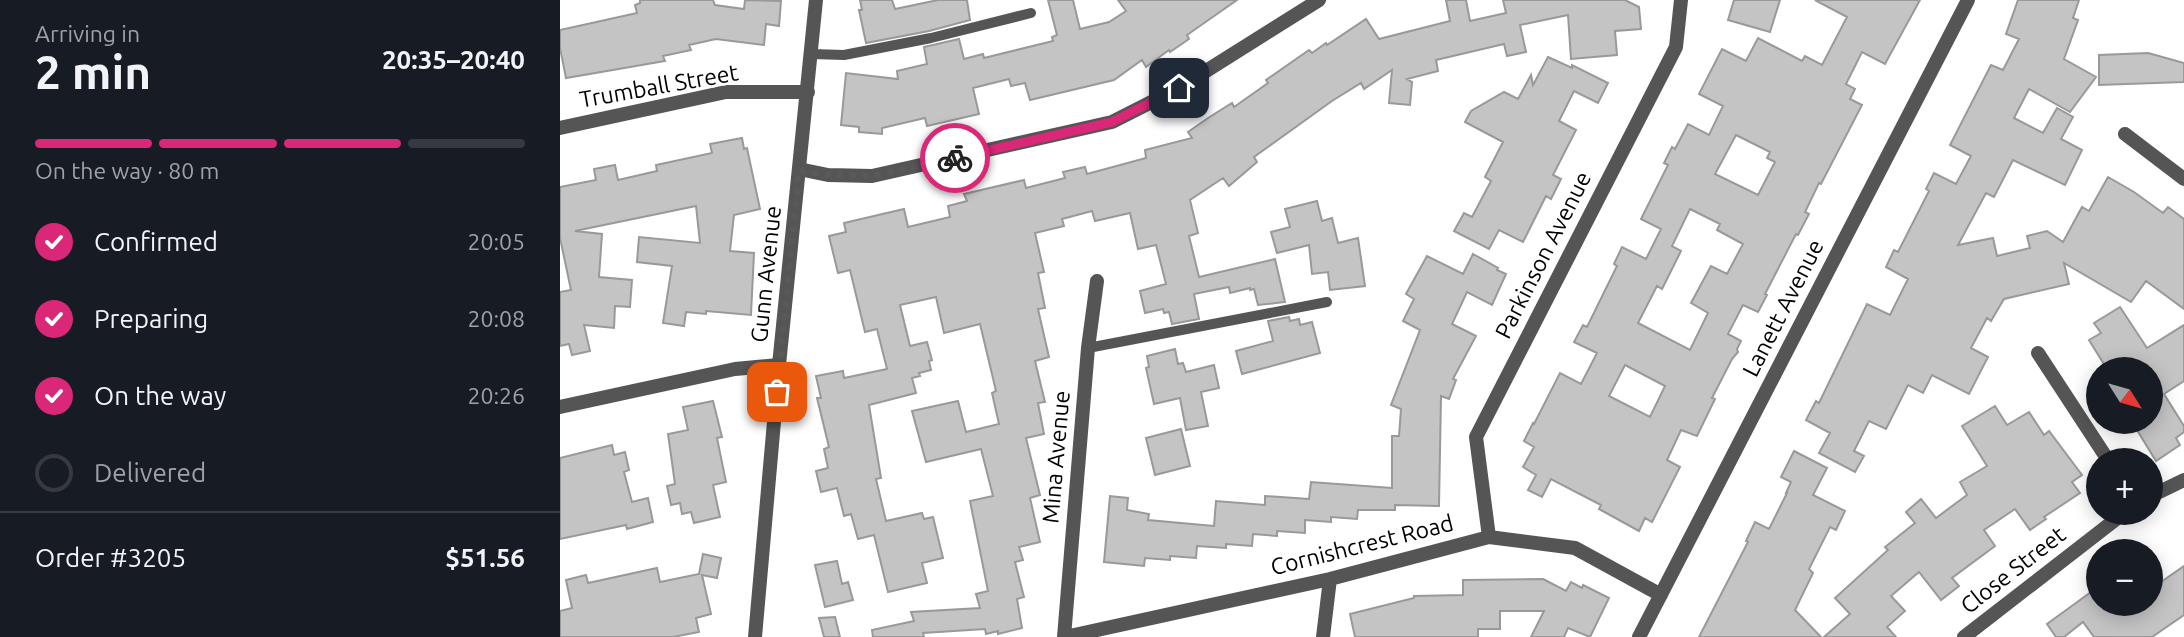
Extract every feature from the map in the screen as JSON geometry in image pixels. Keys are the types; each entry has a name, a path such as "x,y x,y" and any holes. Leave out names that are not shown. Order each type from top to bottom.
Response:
{"street":[{"name":"Gunn Avenue","path":"755,637 816,0"},
{"path":"799,170 828,175 873,176 1112,122 1179,88 1319,0"},
{"name":"Parkinson Avenue","path":"1489,537 1476,437 1676,47 1681,0"},
{"name":"Lanett Avenue","path":"1639,637 1968,0"},
{"name":"Trumball Street","path":"560,128 726,92 808,92"},
{"path":"2125,134 2184,179"},
{"name":"Mina Avenue","path":"1064,637 1088,348 1097,281"},
{"path":"2038,353 2100,448"},
{"path":"560,407 735,369 779,365"},
{"path":"2163,490 2184,480"},
{"name":"Close Street","path":"1964,637 2109,525"},
{"name":"Cornishcrest Road","path":"1064,637 1330,579 1489,537 1576,548 1661,595"},
{"path":"1324,637 1330,579"}],"lane":[{"path":"812,54 844,55 931,38 1031,13"},
{"path":"1088,348 1327,302"}],"building":[{"path":"640,0 713,0 715,5 744,9 745,0 781,1 779,26 766,24 764,45 716,39 689,45 691,50 663,56 665,61 566,78 560,48 560,30 637,13 635,5 640,3"},
{"path":"860,0 892,0 895,9 938,0 967,0 970,20 866,43 859,10 862,10"},
{"path":"1048,0 1073,0 1080,29 1109,22 1126,11 1118,0 1237,0 1187,35 1189,39 1170,52 1169,50 1146,67 1142,60 1114,80 1030,100 1025,83 1011,86 1009,79 973,88 979,114 927,126 925,118 882,128 882,134 859,132 859,127 841,125 846,73 898,79 897,71 927,64 924,47 959,39 964,59 983,54 984,58 1053,41 1052,37 1057,35"},
{"path":"1446,0 1466,0 1470,21 1506,13 1503,0 1625,0 1639,7 1641,29 1615,31 1617,55 1571,59 1568,15 1520,25 1526,52 1507,56 1504,44 1436,60 1438,71 1407,79 1412,82 1410,105 1389,103 1392,70 1364,89 1361,83 1332,101 1254,157 1257,162 1229,186 1223,178 1190,200 1198,233 1189,236 1199,277 1275,259 1285,302 1258,305 1254,289 1230,293 1229,287 1194,294 1199,319 1172,324 1169,312 1164,313 1163,309 1145,313 1140,291 1166,284 1156,245 1138,249 1130,213 1095,221 1092,211 1062,219 1064,226 1035,233 1044,272 1038,273 1045,308 1038,309 1049,357 1035,361 1045,402 1038,403 1044,434 1026,438 1040,495 1030,498 1040,542 1019,547 1023,560 1015,562 1024,597 1017,599 1022,628 998,634 998,631 986,634 985,629 923,633 924,637 873,637 872,630 914,621 911,612 980,608 976,594 988,591 970,501 993,496 981,449 926,462 912,411 958,401 966,432 999,424 992,393 996,391 980,324 944,333 936,297 900,305 910,346 927,342 932,360 929,361 931,370 912,378 916,393 869,405 881,478 876,479 886,521 922,513 924,519 933,517 943,558 922,563 927,583 888,592 874,535 858,539 851,514 844,516 837,488 821,492 816,471 828,468 824,449 829,447 817,398 821,398 816,376 843,371 844,378 887,369 877,329 865,332 850,270 838,273 829,236 846,232 844,223 904,209 908,227 950,217 948,206 967,201 964,194 1024,180 1026,188 1065,178 1063,172 1085,167 1087,174 1146,158 1145,150 1192,138 1188,132 1208,118 1232,103 1234,107 1268,83 1266,80 1309,50 1312,53 1326,43 1327,45 1366,19 1379,39 1450,21"},
{"path":"1734,0 1780,0 1770,32 1728,20"},
{"path":"1815,0 1920,0 1885,64 1862,52 1846,84 1855,89 1850,99 1862,105 1821,184 1819,183 1805,212 1809,214 1798,235 1796,234 1758,312 1743,305 1728,334 1741,341 1738,352 1712,398 1715,399 1697,436 1681,430 1667,460 1680,467 1652,522 1645,518 1639,531 1599,509 1601,505 1551,479 1542,497 1528,490 1536,475 1523,467 1534,447 1524,441 1560,373 1581,384 1597,353 1574,342 1583,325 1587,327 1617,266 1614,264 1622,247 1646,259 1661,229 1641,219 1668,165 1664,163 1672,147 1675,149 1688,124 1709,135 1723,106 1699,94 1722,49 1746,61 1758,38 1802,61 1805,56 1822,65 1847,17","holes":["1736,135 1770,152 1767,158 1775,162 1758,195 1715,174","1690,209 1720,224 1717,230 1743,244 1727,274 1711,266 1691,303 1708,313 1690,350 1638,323 1657,286 1662,289 1681,251 1672,246","1625,365 1665,386 1650,417 1609,396"]},
{"path":"2018,0 2079,0 2073,18 2078,20 2064,59 2096,77 2070,112 2029,89 2014,118 2043,133 2057,108 2073,117 2061,139 2082,150 2065,185 2013,160 1994,197 1986,193 1958,245 1993,238 1997,256 2030,248 2027,236 2047,231 2063,242 2082,207 2089,211 2108,177 2163,213 2168,207 2184,219 2184,309 2146,281 2131,302 2064,263 2069,284 2004,299 1991,321 1987,318 1971,348 1988,357 1969,394 1932,375 1923,393 1908,385 1886,429 1869,421 1854,451 1864,456 1855,472 1819,453 1830,433 1806,420 1816,401 1819,403 1867,304 1890,315 1908,279 1886,267 1894,250 1898,252 1929,191 1926,189 1934,173 1956,184 1971,156 1950,145 1991,65 2003,70 2019,39 2006,34"},
{"path":"2148,53 2184,63 2184,82 2099,85 2099,55"},
{"path":"1548,57 1572,68 1572,65 1608,83 1598,103 1574,91 1559,121 1576,130 1553,175 1561,179 1551,199 1546,196 1523,242 1499,230 1489,249 1454,231 1464,213 1472,217 1491,181 1485,177 1503,142 1465,122 1471,111 1504,92 1518,99 1531,75 1533,85"},
{"path":"742,138 744,149 747,148 760,209 734,215 730,251 754,253 751,315 686,312 684,326 663,323 672,266 637,262 639,237 700,243 696,206 575,231 602,234 599,277 632,280 630,307 615,306 614,328 584,325 590,351 572,355 569,344 560,346 560,292 571,290 560,238 560,187 596,180 594,169 615,165 618,180 657,171 656,165 712,153 710,144"},
{"path":"1317,201 1322,221 1332,218 1338,243 1358,238 1365,286 1330,290 1328,272 1312,274 1309,245 1277,253 1271,232 1290,227 1285,209"},
{"path":"1473,254 1506,274 1492,305 1467,292 1452,324 1476,336 1453,379 1456,380 1449,399 1441,396 1439,506 1395,505 1395,510 1358,510 1357,519 1331,517 1331,522 1305,520 1305,533 1277,531 1277,536 1253,534 1252,546 1197,546 1196,558 1145,558 1144,566 1104,562 1110,496 1128,498 1127,510 1149,514 1148,520 1214,526 1216,501 1265,505 1265,496 1309,499 1311,482 1392,488 1392,436 1399,436 1401,409 1391,405 1420,330 1403,321 1414,299 1406,294 1427,256 1463,274"},
{"path":"2120,307 2147,348 2184,325 2184,381 2164,394 2184,426 2184,432 2176,438 2180,445 2163,456 2163,448 2148,448 2139,434 2163,434 2163,357 2100,357 2089,340 2101,333 2094,323"},
{"path":"1289,317 1290,321 1299,319 1300,325 1312,322 1320,353 1242,374 1236,351 1273,341 1268,321"},
{"path":"1175,349 1178,364 1183,363 1186,372 1214,365 1219,388 1201,392 1208,426 1186,430 1180,398 1154,404 1146,368 1149,367 1147,356"},
{"path":"713,401 722,437 717,438 726,482 713,485 720,517 694,523 691,512 682,514 680,503 671,505 667,486 675,484 668,434 688,430 683,407"},
{"path":"1995,406 2007,425 2029,412 2044,435 2049,431 2082,475 2072,482 2080,493 2044,517 2046,519 2030,530 2015,509 1984,530 1995,546 1952,578 1959,586 1941,600 1919,572 1891,596 1905,611 1887,627 1896,637 1824,637 1850,614 1835,598 1888,550 1885,547 1915,523 1906,512 1921,499 1936,518 1967,495 1960,482 1987,466 1962,426"},
{"path":"1181,429 1190,466 1155,475 1146,438"},
{"path":"612,445 614,455 625,452 629,470 624,472 632,502 648,498 653,522 627,529 626,525 560,539 560,458"},
{"path":"1794,451 1827,468 1813,495 1845,511 1836,530 1830,527 1809,569 1813,573 1795,610 1821,637 1699,637 1748,542 1746,541 1755,522 1769,529 1791,482 1781,477"},
{"path":"703,554 721,558 717,578 702,575 711,614 696,618 699,632 673,637 560,637 560,611 572,608 566,580 586,575 588,583 657,568 660,582 699,574"},
{"path":"837,561 842,584 848,582 853,600 825,607 815,565"},
{"path":"2184,566 2184,615 2152,637 2094,637 2083,622 2064,637 2056,637 2047,624 2086,596 2086,616 2163,616 2163,581"},
{"path":"1543,579 1566,591 1571,582 1582,588 1583,585 1609,598 1590,637 1568,628 1564,637 1531,637 1544,611 1500,611 1500,629 1478,629 1478,637 1355,637 1350,614 1414,596 1463,595 1463,580"},
{"path":"835,617 840,637 824,637 819,618"}],"way so far":[{"path":"777,392 799,170 828,175 873,176 955,158"}],"route":[{"path":"955,158 1112,122 1179,88"}]}
